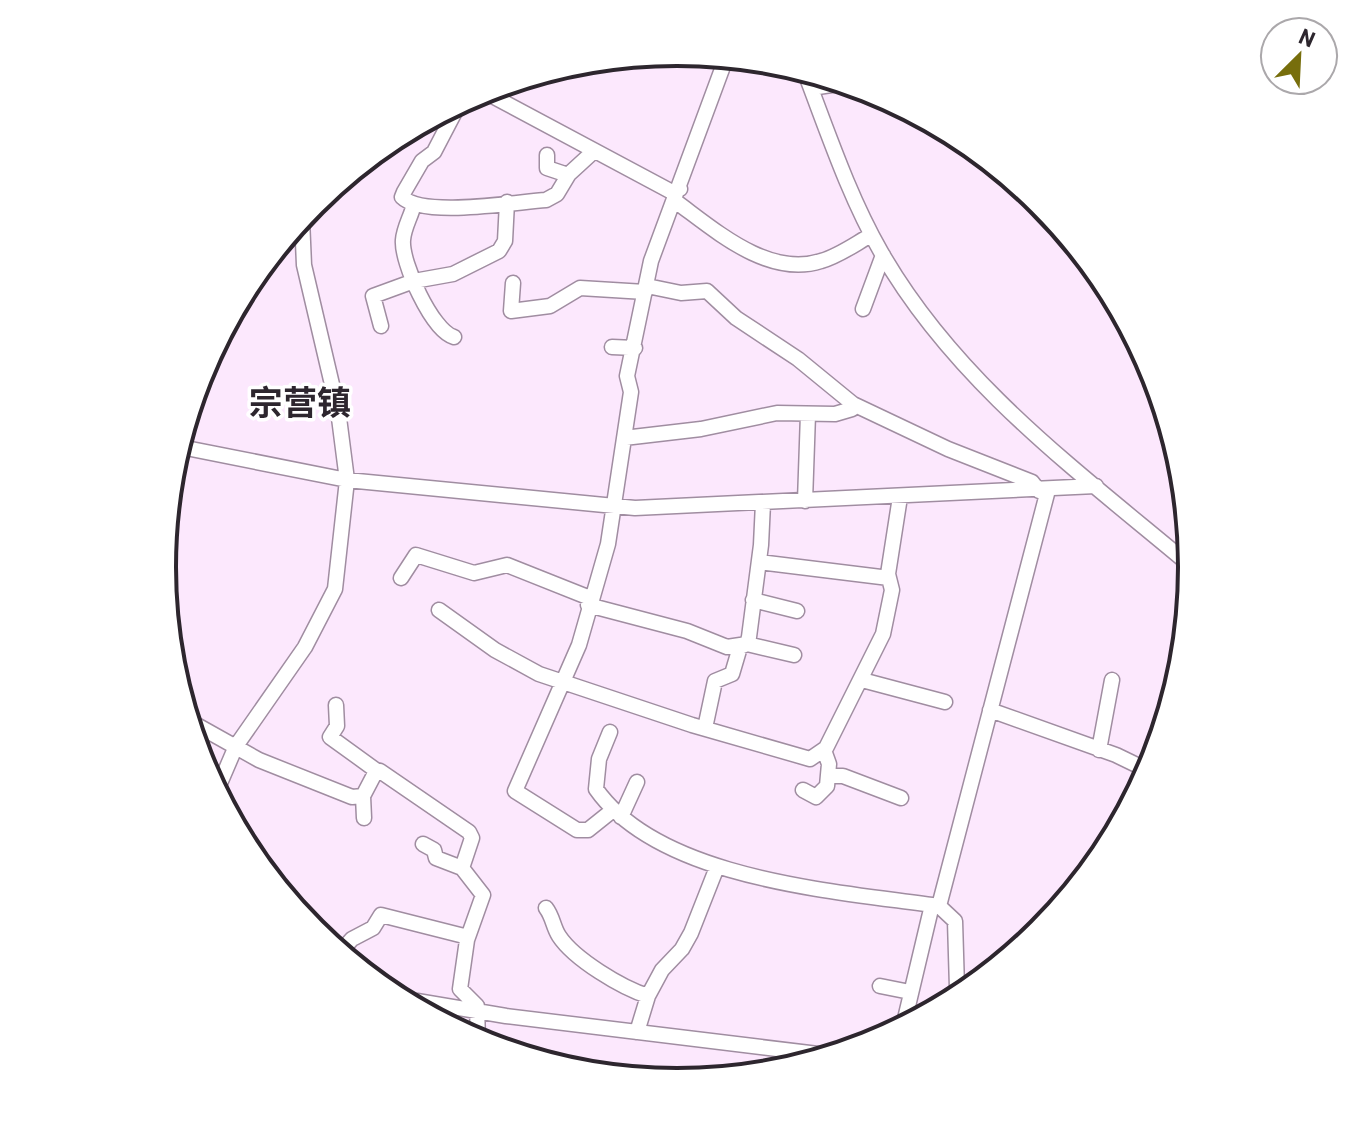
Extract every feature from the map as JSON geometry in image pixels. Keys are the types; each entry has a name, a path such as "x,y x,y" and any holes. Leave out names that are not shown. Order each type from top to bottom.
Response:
{"street":[{"path":"637,782 617,814 588,830 577,830 515,791 579,645 608,544 631,392 627,376 651,261 722,68"},
{"path":"809,84 871,235 935,330 1009,415 1178,555"},
{"path":"498,99 678,195 754,254 789,264 820,262 871,235"},
{"path":"450,121 434,152 422,161 404,192 402,197 414,204 445,209 546,200 557,194 568,175 593,152"},
{"path":"547,155 547,168 568,175"},
{"path":"381,326 373,296 414,281 453,274 499,251 505,241 507,202"},
{"path":"414,204 402,246 407,273 434,321 454,337"},
{"path":"223,777 236,746 305,647 335,589 347,480 338,410 304,265 303,235"},
{"path":"863,309 883,255"},
{"path":"513,283 511,311 550,306 580,288 681,293 707,291 736,318 798,359 853,404 948,449 1032,482 1044,491"},
{"path":"612,347 635,348"},
{"path":"624,438 701,429 777,413 835,414 852,409 853,404"},
{"path":"805,501 808,414"},
{"path":"191,449 347,480 614,506 763,503 1096,486"},
{"path":"906,1012 990,710 1044,491"},
{"path":"439,610 495,650 564,683 810,759 824,750 883,634 892,590 889,578 900,497"},
{"path":"747,644 759,562 763,503"},
{"path":"401,578 416,555 474,573 507,565 589,602 687,631 727,647 747,644 794,655"},
{"path":"759,562 889,578"},
{"path":"753,600 797,611"},
{"path":"705,728 715,681 732,674 740,647 747,644"},
{"path":"862,680 945,702"},
{"path":"1099,750 1112,680"},
{"path":"336,705 337,726 330,737 469,832 472,838 462,868"},
{"path":"990,710 1137,766"},
{"path":"203,728 259,760 352,797 363,796"},
{"path":"610,732 595,777 596,789 617,814 636,828 717,867 798,887 935,905 955,921 957,983"},
{"path":"803,790 820,795 830,776 824,750"},
{"path":"364,818 363,796 377,771"},
{"path":"830,776 843,776 901,798"},
{"path":"423,844 434,850 436,858 462,868 483,895 468,937 460,989 477,1006 478,1026"},
{"path":"637,1032 648,996 662,970 682,949 691,933 717,867"},
{"path":"546,908 556,921 561,939 625,989 648,996"},
{"path":"347,944 373,928 381,915 468,937"},
{"path":"880,986 910,992"},
{"path":"432,1003 802,1052"}],"district":[{"name":"宗营镇","path":"300,401"}]}
